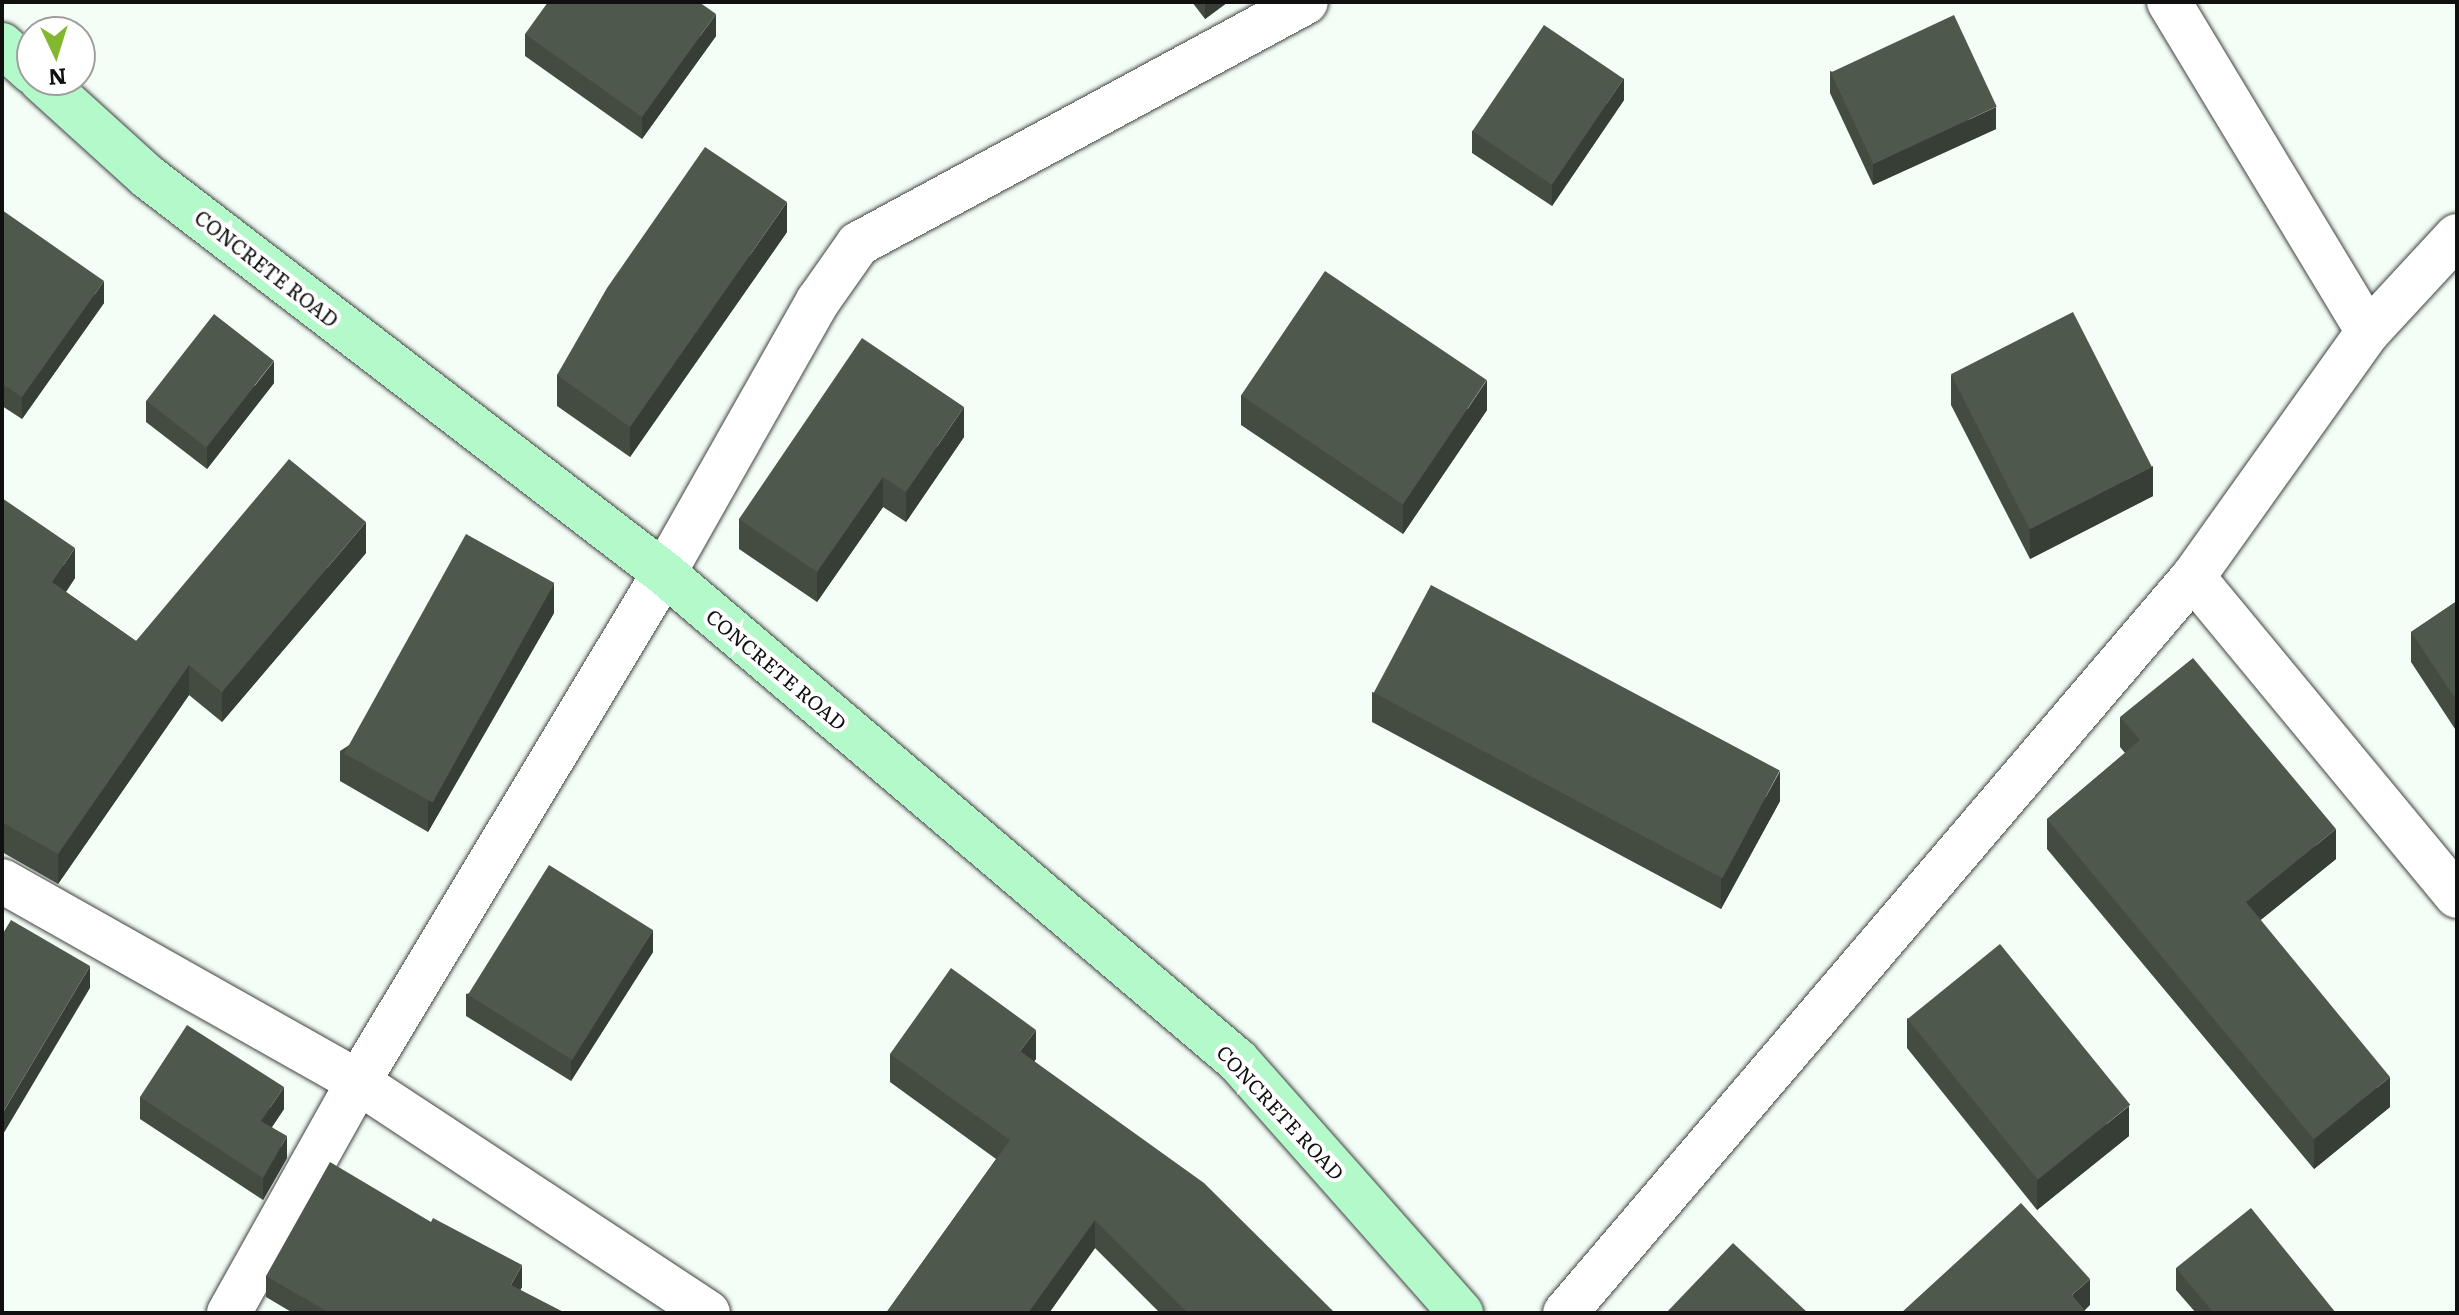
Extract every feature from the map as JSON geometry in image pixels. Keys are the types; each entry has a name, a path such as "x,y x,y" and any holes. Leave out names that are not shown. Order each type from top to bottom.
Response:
{"street":[{"path":"229,1313 358,1082 664,573 818,301 858,244 1306,2"},
{"path":"2169,2 2368,332"},
{"name":"CONCRETE ROAD","path":"59,96 148,177 664,573 1238,1061 1461,1313"},
{"path":"1565,1313 2193,577 2368,332 2457,236"},
{"path":"2193,577 2457,896"},
{"path":"2,881 358,1082 708,1313"}],"building":[{"path":"548,2 699,2 716,14 642,117 525,34"},
{"path":"1954,15 1997,107 1873,164 1831,72"},
{"path":"1544,25 1624,79 1552,185 1472,131"},
{"path":"705,147 787,202 630,427 557,375 607,288"},
{"path":"2,210 104,281 22,397 2,384"},
{"path":"1325,271 1487,380 1403,504 1241,395"},
{"path":"2073,312 2152,467 2030,529 1951,374"},
{"path":"214,314 274,361 206,447 146,401"},
{"path":"862,338 964,407 906,492 883,477 817,572 739,519"},
{"path":"289,459 366,522 222,692 189,665 58,854 2,822 2,498 75,548 52,582 136,641"},
{"path":"466,534 554,583 433,802 344,754"},
{"path":"1431,585 1780,770 1722,878 1374,693"},
{"path":"2457,601 2457,701 2411,632"},
{"path":"2193,658 2336,829 2246,902 2390,1077 2314,1139 2047,819 2140,740 2120,717"},
{"path":"549,865 653,930 572,1060 468,995"},
{"path":"11,920 90,966 2,1114 2,935"},
{"path":"2000,944 2130,1105 2038,1180 1908,1019"},
{"path":"951,968 1036,1030 1020,1051 1204,1183 1335,1313 1188,1313 1095,1220 1028,1313 886,1313 1010,1140 890,1054"},
{"path":"187,1025 284,1087 261,1121 287,1136 263,1178 140,1097"},
{"path":"330,1162 431,1222 433,1218 522,1265 511,1285 565,1313 330,1313 266,1276"},
{"path":"2021,1203 2090,1279 2072,1295 2087,1313 1901,1313"},
{"path":"2251,1208 2336,1313 2214,1313 2176,1268"},
{"path":"1733,1243 1808,1313 1666,1313"}]}
